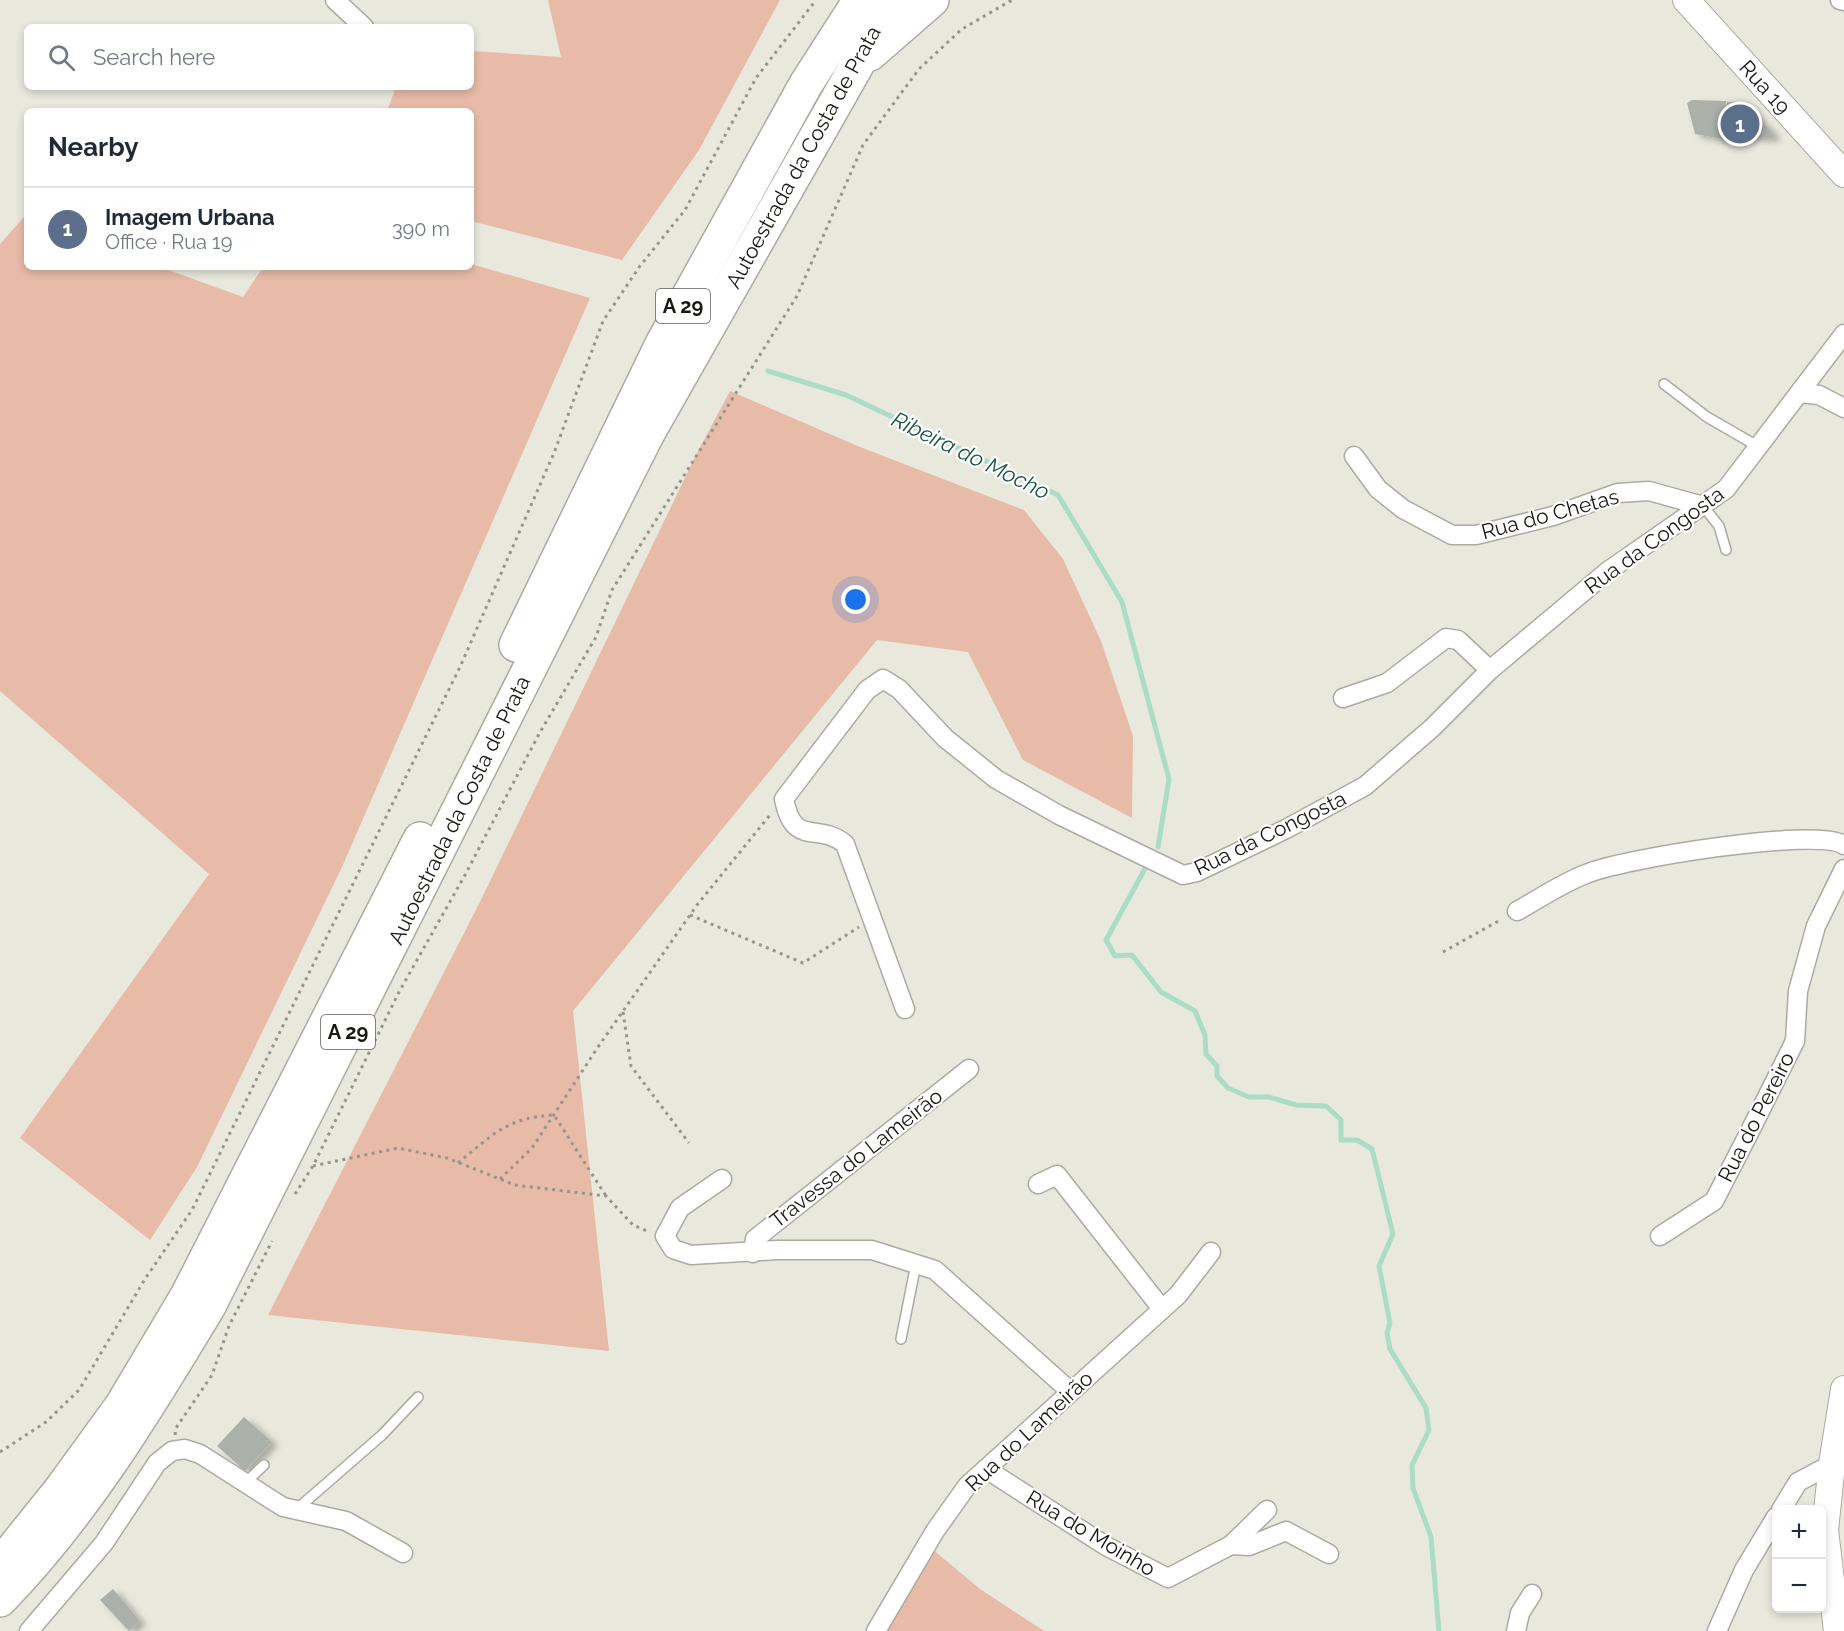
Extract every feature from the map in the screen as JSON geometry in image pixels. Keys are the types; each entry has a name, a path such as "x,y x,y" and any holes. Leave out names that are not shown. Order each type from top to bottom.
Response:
{"highway":[{"name":"Autoestrada da Costa de Prata","path":"0,1565 61,1489 122,1405 187,1296 437,805 662,344 806,84 860,0"},
{"name":"Autoestrada da Costa de Prata","path":"0,1600 80,1505 142,1417 209,1306 648,433 857,65 891,0"},
{"name":"A 29","path":"857,65 932,0"}],"street":[{"path":"335,0 361,24"},
{"name":"Rua 19","path":"1696,6 1844,174"},
{"name":"Rua da Congosta","path":"784,799 867,690 883,679 899,688 945,738 996,779 1059,815 1183,875 1197,872 1286,829 1365,786 1432,728 1490,670 1608,571 1726,489 1844,334"},
{"path":"1800,393 1819,395 1844,408"},
{"name":"Rua do Chetas","path":"1354,456 1378,489 1394,503 1452,535 1476,535 1542,519 1618,493 1649,491 1703,506"},
{"path":"1343,698 1387,683 1446,638 1458,640 1490,670"},
{"path":"784,799 788,818 798,829 836,837 844,844 905,1009"},
{"path":"1517,911 1587,873 1689,851 1818,838 1844,845"},
{"name":"Rua do Pereiro","path":"1660,1236 1714,1202 1754,1125 1795,1041 1798,991 1813,936 1844,869"},
{"name":"Travessa do Lameirão","path":"753,1252 755,1239 969,1069"},
{"path":"1038,1184 1057,1175 1162,1309"},
{"path":"665,1236 680,1208 722,1179"},
{"name":"Travessa do Lameirão","path":"665,1236 673,1249 691,1255 872,1250 935,1270 1070,1391"},
{"name":"Rua do Lameirão","path":"876,1631 935,1531 967,1486 1178,1295 1211,1252"},
{"path":"1837,1631 1825,1530 1832,1464 1844,1389"},
{"path":"29,1631 104,1543 157,1463 172,1451 184,1449 200,1454 283,1507 346,1521 403,1553"},
{"path":"1784,1505 1798,1482 1832,1464"},
{"name":"Rua do Moinho","path":"986,1468 1106,1546 1168,1578 1231,1545 1250,1546 1286,1531 1329,1554"},
{"path":"1231,1545 1267,1510"},
{"path":"1717,1631 1744,1570 1772,1524"},
{"path":"1516,1631 1521,1613 1532,1594"}],"lane":[{"path":"1664,384 1707,417 1759,447"},
{"path":"1703,506 1719,526 1726,550"},
{"path":"901,1339 916,1264"},
{"path":"295,1510 382,1435 418,1397"},
{"path":"244,1484 264,1465"}],"path":[{"path":"0,1452 46,1422 79,1390 145,1279 192,1210 460,667 554,453 603,321 640,266 685,210 756,78 816,0"},
{"path":"295,1194 313,1166 399,992 465,875 539,734 596,637 612,590 797,296 863,145 920,69 963,29 1012,0"},
{"path":"500,1179 532,1148 690,915 784,799"},
{"path":"1443,952 1517,911"},
{"path":"690,915 803,963 850,931 873,922"},
{"path":"623,1011 631,1066 689,1143"},
{"path":"458,1163 496,1131 527,1116 554,1115"},
{"path":"554,1115 606,1196 633,1224 654,1234 665,1236"},
{"path":"313,1166 398,1148 458,1163 515,1185 606,1196"},
{"path":"172,1451 176,1428 212,1374 229,1326 275,1235"}],"shaded area":[{"path":"548,0 780,0 699,150 622,260 474,222 474,108 388,108 395,90 474,90 474,51 561,57"},
{"path":"24,217 24,270 168,270 243,297 261,270 474,270 474,265 590,298 342,867 197,1167 150,1240 20,1138 209,874 0,691 0,244"},
{"path":"730,391 860,447 1024,510 1063,559 1101,641 1133,736 1132,818 1023,760 968,652 877,640 573,1011 609,1351 268,1315 479,904 697,453"},
{"path":"932,1549 980,1589 1044,1631 873,1631"}],"building":[{"path":"1692,100 1726,101 1725,118 1727,102 1744,103 1773,133 1773,138 1736,137 1737,124 1725,124 1723,139 1695,134 1687,103"},
{"path":"244,1417 272,1442 245,1471 217,1446"},
{"path":"113,1589 140,1621 129,1631 100,1600"}],"waterway":[{"name":"Ribeira do Mocho","path":"768,371 846,395 1058,495 1122,602 1169,779 1158,847"},
{"name":"Ribeira do Mocho","path":"1147,865 1106,940 1115,956 1132,955 1161,992 1195,1011 1205,1035 1206,1054 1217,1066 1217,1076 1228,1088 1249,1097 1269,1097 1296,1105 1326,1106 1341,1120 1341,1140 1357,1140 1372,1149 1393,1234 1379,1266 1390,1323 1387,1333 1390,1349 1426,1408 1429,1430 1412,1465 1413,1488 1431,1537 1439,1631"}],"place":[{"name":"Imagem Urbana","path":"1740,124"}]}
